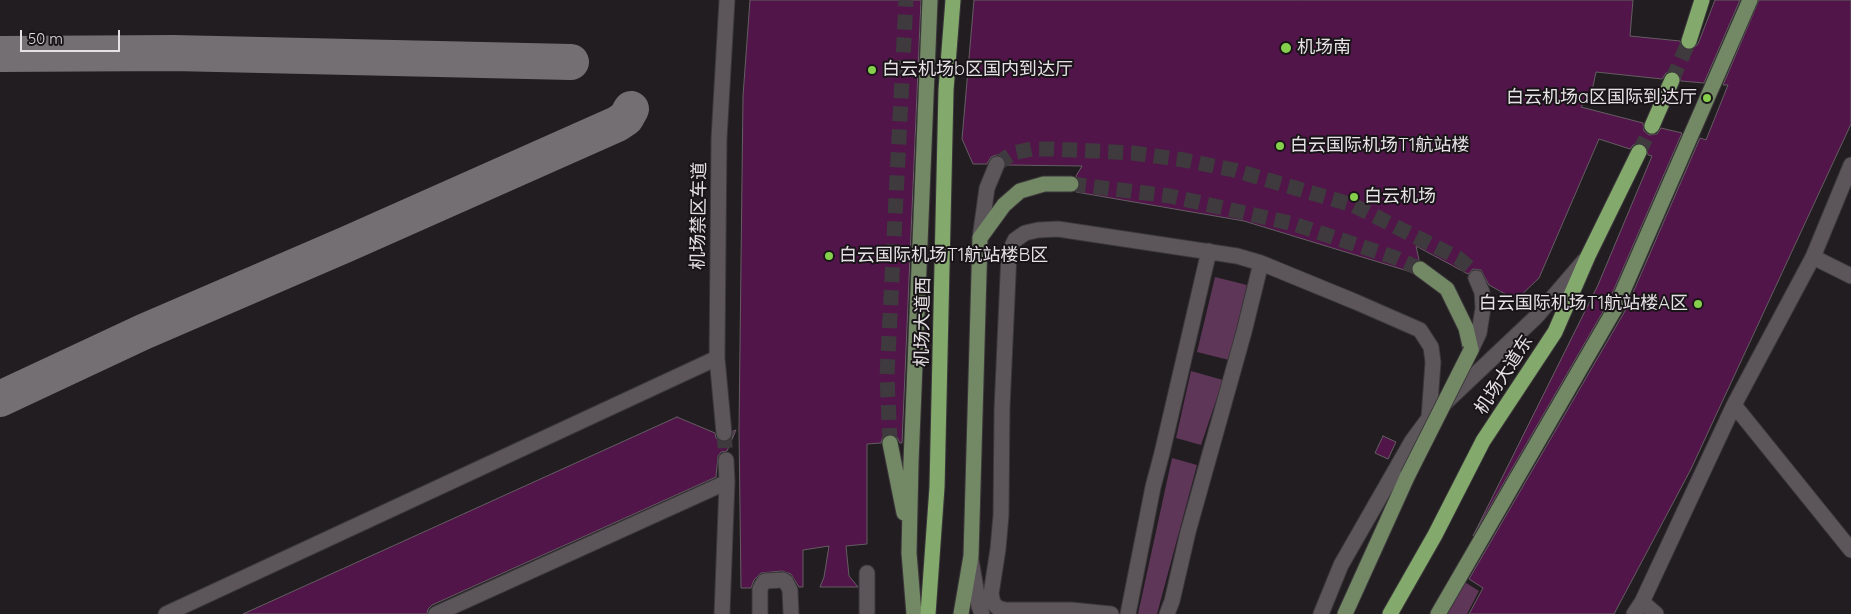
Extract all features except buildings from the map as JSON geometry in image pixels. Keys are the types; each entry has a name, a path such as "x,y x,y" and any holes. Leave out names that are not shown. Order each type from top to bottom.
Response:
{"highway":[{"name":"机场大道西","path":"928,614 937,487 946,90 953,0"},
{"path":"1689,41 1702,0"},
{"path":"1652,126 1672,80"},
{"name":"机场大道东","path":"1390,614 1435,535 1483,442 1555,332 1588,256 1639,152"}],"main road":[{"path":"909,553 930,0"},
{"path":"1438,614 1616,306 1750,0"},
{"path":"961,614 971,556 978,366 980,238 1004,205 1020,192 1044,184 1071,184"},
{"path":"1345,614 1408,475 1471,350 1466,328 1447,289 1420,269"},
{"path":"890,443 904,508 914,614"}],"street":[{"name":"机场禁区车道","path":"724,433 716,358 719,139 727,0"},
{"path":"980,238 986,188 996,164"},
{"path":"1656,614 1638,608 1734,405 1813,257 1851,165"},
{"path":"1111,614 1071,610 1005,610 998,608 993,603 991,594 1001,515 1002,409 1009,252 1015,240 1025,233 1058,229 1237,256 1262,263 1420,330 1431,347 1433,362 1429,418"},
{"path":"1128,614 1153,487 1209,251"},
{"path":"1320,614 1341,565 1412,441 1429,418 1536,317 1588,256"},
{"path":"1813,257 1851,276"},
{"path":"1167,614 1262,263"},
{"path":"1471,350 1479,333 1483,308 1482,292 1476,278"},
{"path":"166,614 716,358"},
{"path":"1734,405 1851,550"},
{"path":"722,614 727,482 726,460"},
{"path":"436,614 727,482"},
{"path":"971,556 982,614"},
{"path":"867,573 867,614"},
{"path":"760,614 760,589 762,585 765,581 783,580 790,590 791,614"}],"shaded area":[{"path":"1215,277 1247,285 1229,360 1197,352"},
{"path":"1191,371 1223,380 1201,445 1176,438"},
{"path":"1172,458 1197,465 1157,614 1138,614"},
{"path":"1463,581 1479,591 1467,614 1442,614"}],"taxiway":[{"path":"0,54 173,53 571,62"},
{"path":"0,399 143,332 617,124 626,118 631,109"}],"tunnel":[{"path":"890,443 887,376 906,0"},
{"path":"1672,80 1689,41"},
{"path":"1639,152 1652,126"},
{"path":"997,164 1013,153 1032,149 1053,149 1133,153 1184,160 1234,170 1353,205 1458,258 1470,268 1476,278"},
{"path":"1071,184 1170,196 1294,224 1396,258 1420,269"},
{"path":"724,433 726,460"}],"place":[{"name":"机场南","path":"1286,48"},
{"name":"白云机场b区国内到达厅","path":"872,70"},
{"name":"白云机场a区国际到达厅","path":"1707,98"},
{"name":"白云国际机场T1航站楼","path":"1280,146"},
{"name":"白云机场","path":"1354,197"},
{"name":"白云国际机场T1航站楼B区","path":"829,256"},
{"name":"白云国际机场T1航站楼A区","path":"1698,304"}]}
